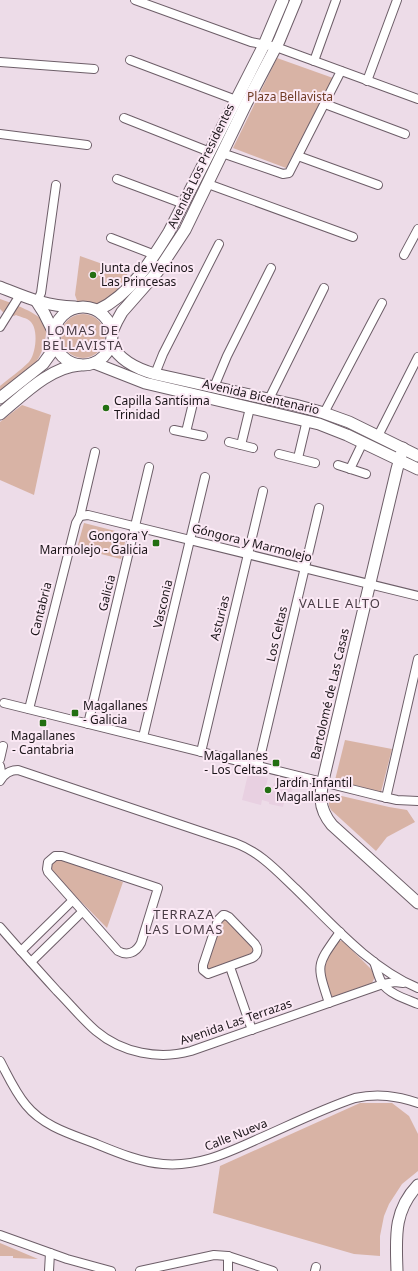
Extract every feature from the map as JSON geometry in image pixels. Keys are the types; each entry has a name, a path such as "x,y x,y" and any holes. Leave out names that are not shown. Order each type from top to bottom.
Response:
{"street":[{"path":"135,0 251,42 276,47 418,99"},
{"name":"Avenida Los Presidentes","path":"98,310 112,302 139,276 155,255 169,232 264,45 283,0"},
{"name":"Avenida Los Presidentes","path":"112,338 117,321 122,312 147,286 178,243 276,47 296,0"},
{"path":"314,61 336,0"},
{"path":"367,81 397,0"},
{"path":"130,60 236,100"},
{"path":"0,62 94,69"},
{"path":"222,153 285,174 290,171 342,71"},
{"path":"325,104 406,134"},
{"path":"124,118 210,152"},
{"path":"0,134 87,145"},
{"path":"298,156 378,185"},
{"path":"117,179 184,204"},
{"path":"208,184 353,236"},
{"path":"37,302 41,293 56,185"},
{"path":"404,255 418,229"},
{"path":"110,238 155,255"},
{"path":"155,374 163,354 219,244"},
{"path":"214,387 224,361 271,268"},
{"path":"0,287 37,302 51,305 78,307 88,306 98,310 106,317 112,338 106,353 94,363 67,367 51,374 0,414"},
{"path":"271,394 324,288"},
{"path":"0,327 20,295"},
{"path":"37,302 54,333 58,351 71,362 82,365"},
{"path":"324,413 382,303"},
{"path":"54,333 55,327 60,318 68,311 78,307"},
{"name":"Avenida Bicentenario","path":"112,338 117,353 127,363 139,369 214,387 271,394 344,420 418,456"},
{"path":"0,398 43,364 56,346"},
{"path":"378,436 418,357"},
{"name":"Avenida Bicentenario","path":"94,363 145,384 307,420 332,428 418,469"},
{"path":"186,432 195,395"},
{"path":"240,445 250,408"},
{"path":"298,458 307,420"},
{"path":"174,430 203,436"},
{"path":"229,442 253,448"},
{"path":"350,469 363,442"},
{"name":"Bartolomé de Las Casas","path":"403,448 369,584 323,782 321,800 324,814 328,820 418,903"},
{"name":"Cantabria","path":"29,709 76,523 80,516 95,452"},
{"path":"279,454 315,463"},
{"path":"338,465 366,474"},
{"name":"Galicia","path":"88,724 149,467"},
{"name":"Vasconia","path":"144,738 205,477"},
{"name":"Asturias","path":"201,752 263,491"},
{"name":"Los Celtas","path":"258,766 319,508"},
{"name":"Góngora y Marmolejo","path":"80,516 85,514 418,596"},
{"path":"386,798 418,659"},
{"path":"4,703 386,798 418,801"},
{"path":"0,759 3,746"},
{"name":"Avenida Las Terrazas","path":"0,766 1,779"},
{"name":"Avenida Las Terrazas","path":"1,779 6,774 14,770 22,772 245,846 264,859 373,962 407,984"},
{"path":"55,856 62,856 158,888 141,943 137,950 130,954 121,953 118,951 72,901 48,872 48,862 55,856"},
{"path":"21,951 72,901"},
{"path":"30,962 82,912"},
{"path":"223,915 230,918 258,949 254,957 230,967 208,974 204,972 202,968 218,920 223,915"},
{"name":"Avenida Las Terrazas","path":"0,927 30,962 96,1031 114,1043 132,1050 157,1055 182,1053 383,984 395,982 418,988"},
{"path":"329,1003 320,975 320,965 323,956 340,932"},
{"name":"Avenida Las Terrazas","path":"373,962 383,984 393,993 418,1004"},
{"path":"230,967 252,1030"},
{"name":"Calle Nueva","path":"0,1061 20,1097 27,1106 43,1120 62,1130 114,1151 141,1160 162,1164 182,1164 212,1159 355,1098 386,1095 418,1102"},
{"path":"397,1271 396,1239 399,1217 409,1196 418,1185"},
{"path":"0,1235 50,1253 112,1271"},
{"path":"49,1271 50,1253"},
{"path":"140,1271 159,1269 214,1255 228,1256 273,1271"},
{"path":"228,1256 228,1271"}],"shaded area":[{"name":"Jardín Infantil Magallanes","path":"248,774 268,778 266,786 273,787 274,783 293,787 291,795 286,794 283,807 269,804 269,802 262,800 261,805 242,800"}],"green space":[{"name":"Plaza Bellavista","path":"277,58 333,78 286,168 233,148"},
{"path":"80,256 128,273 111,299 95,306 78,303 75,295"},
{"path":"0,299 25,309 37,316 45,324 46,332 43,349 36,362 0,391 0,386 29,362 36,342 35,330 30,321 16,315 14,316 3,312 0,309"},
{"path":"87,314 99,320 104,328 104,344 99,352 91,357 79,358 67,352 62,344 61,332 67,320 75,315"},
{"path":"22,405 51,415 34,495 0,480 0,422"},
{"path":"84,523 127,534 121,559 77,548"},
{"path":"345,740 392,749 381,792 335,780"},
{"path":"333,794 407,810 415,822 387,837 376,851 331,810 329,806 329,799"},
{"path":"59,859 123,882 107,928 52,872 52,862"},
{"path":"225,917 254,946 254,953 207,970 206,969 221,920"},
{"path":"338,941 343,941 374,972 375,977 372,983 332,997 322,971 323,960"},
{"path":"360,1103 392,1103 409,1116 418,1134 418,1171 402,1184 389,1204 384,1216 380,1236 380,1256 354,1254 213,1213 220,1166"},
{"path":"0,1243 38,1259 0,1256"}],"place":[{"name":"Junta de Vecinos Las Princesas","path":"93,275"},
{"name":"Capilla Santísima Trinidad","path":"106,408"},
{"name":"Gongora Y Marmolejo - Galicia","path":"156,543"},
{"name":"Magallanes - Galicia","path":"75,713"},
{"name":"Magallanes - Cantabria","path":"43,723"},
{"name":"Magallanes - Los Celtas","path":"276,763"},
{"name":"Jardín Infantil Magallanes","path":"268,790"}],"district":[{"name":"LOMAS DE BELLAVISTA","path":"83,338"},
{"name":"VALLE ALTO","path":"340,603"},
{"name":"TERRAZA LAS LOMAS","path":"184,922"}]}
